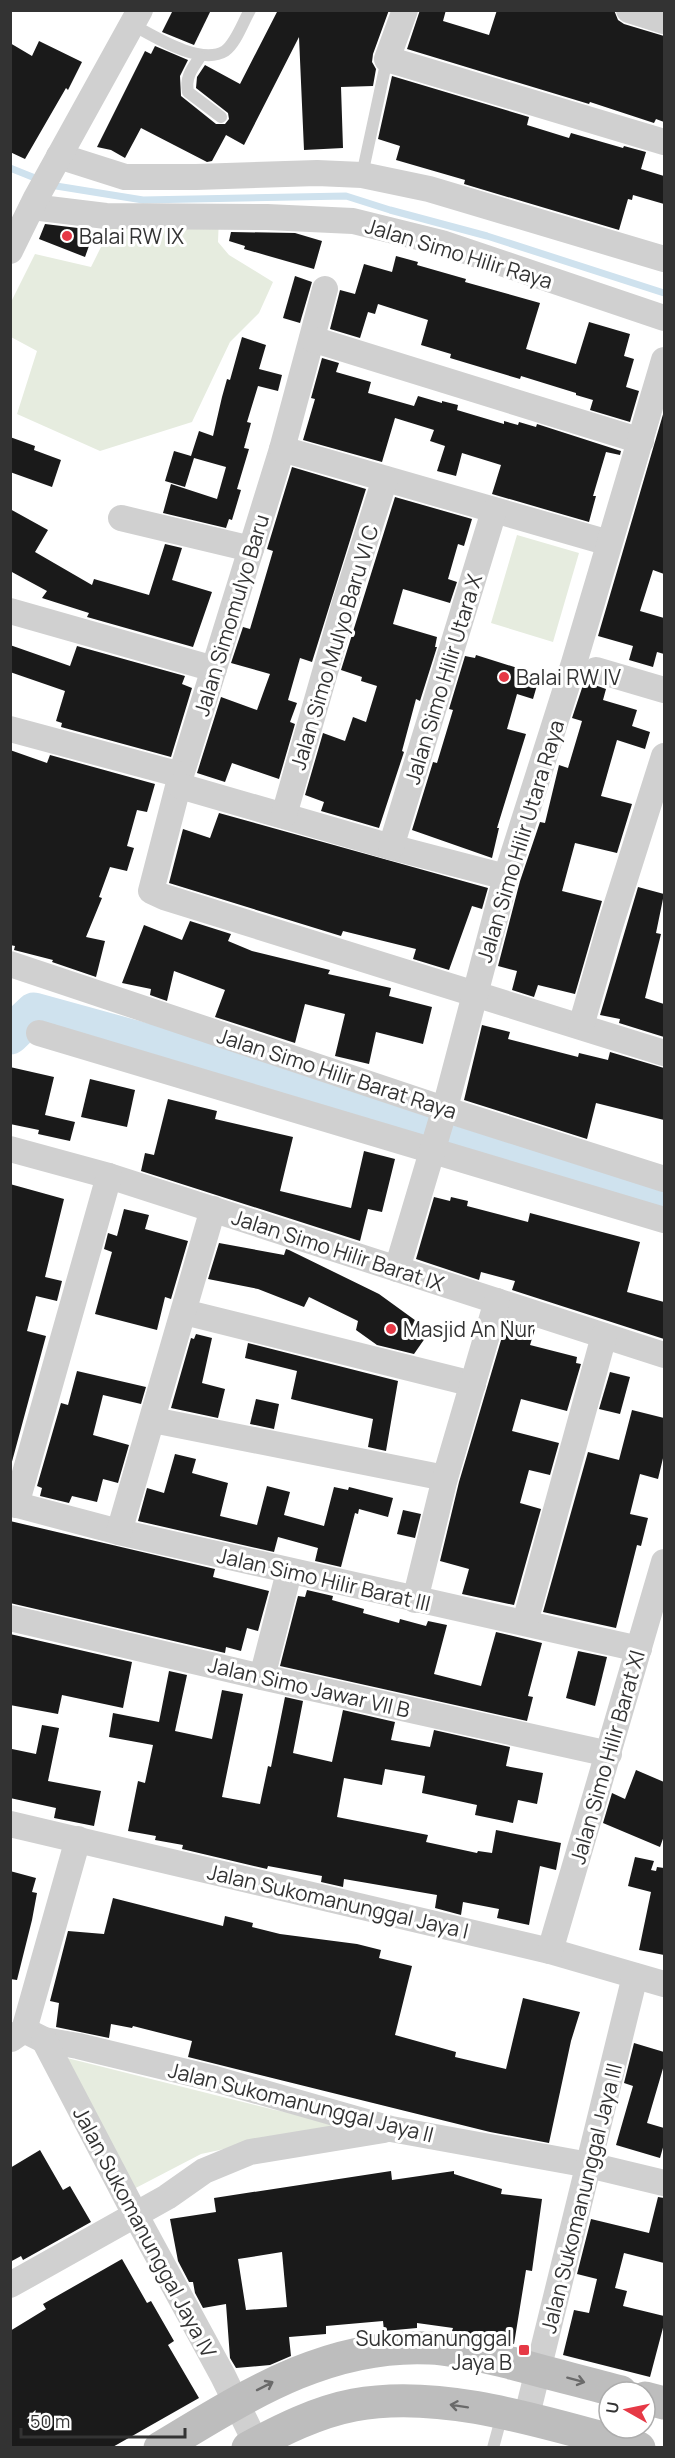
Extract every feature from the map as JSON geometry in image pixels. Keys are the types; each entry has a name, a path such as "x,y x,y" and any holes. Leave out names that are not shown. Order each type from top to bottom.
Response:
{"main road":[{"path":"160,2448 277,2380 311,2367 394,2349 431,2348 482,2356 597,2386"},
{"path":"252,2445 321,2414 356,2405 421,2401 514,2416 639,2448"}],"street":[{"path":"405,10 387,59 664,142"},
{"path":"637,12 664,21"},
{"path":"10,251 56,162 137,18"},
{"path":"56,162 125,177 317,173 362,175 429,189 664,260"},
{"name":"Jalan Simo Hilir Raya","path":"34,203 106,216 267,217 353,221 442,243 664,318"},
{"name":"Jalan Simomulyo Baru","path":"325,289 282,449 214,669 151,891 474,994"},
{"path":"312,339 640,441"},
{"name":"Jalan Simo Hilir Utara Raya","path":"397,1269 434,1147 506,877 574,663 664,360"},
{"path":"282,449 609,543"},
{"name":"Jalan Simo Mulyo Baru VI C","path":"284,815 344,606 386,479"},
{"name":"Jalan Simo Hilir Utara X","path":"391,847 495,511"},
{"path":"122,518 251,549"},
{"path":"10,611 214,669"},
{"path":"596,670 664,690"},
{"path":"10,729 391,847 506,877"},
{"path":"581,1026 664,756"},
{"name":"Jalan Simo Hilir Barat Raya","path":"10,964 443,1113 664,1179"},
{"path":"474,994 664,1053"},
{"path":"39,1033 434,1147 664,1220"},
{"name":"Jalan Simo Hilir Barat IX","path":"10,1149 110,1176 664,1355"},
{"path":"13,1504 110,1176"},
{"path":"119,1532 213,1209"},
{"path":"415,1600 445,1478 497,1301"},
{"path":"184,1312 473,1384"},
{"path":"525,1622 604,1335"},
{"path":"153,1420 445,1478"},
{"name":"Jalan Simo Hilir Barat III","path":"13,1504 119,1532 289,1572 525,1622 639,1649"},
{"name":"Jalan Simo Hilir Barat XI","path":"550,1951 664,1562"},
{"path":"262,1677 289,1572"},
{"name":"Jalan Simo Jawar VII B","path":"10,1618 609,1754"},
{"name":"Jalan Sukomanunggal Jaya I","path":"10,1824 550,1951 664,1984"},
{"path":"26,2036 78,1839"},
{"name":"Jalan Sukomanunggal Jaya III","path":"514,2416 539,2371 635,1976"},
{"name":"Jalan Sukomanunggal Jaya II","path":"26,2036 215,2079 391,2129 589,2165 664,2183"},
{"name":"Jalan Sukomanunggal Jaya IV","path":"26,2036 135,2214 236,2402 252,2445"},
{"path":"10,2285 167,2197 204,2171 250,2152 391,2129"}],"lane":[{"path":"221,117 188,92 186,84 200,57 225,51 250,10"},
{"path":"137,18 200,57"},
{"path":"362,175 387,59"},
{"path":"493,2448 514,2416"}],"shaded area":[{"path":"116,217 219,217 218,242 229,255 273,282 259,313 230,342 192,422 100,451 17,414 37,351 11,337 10,304 35,254 91,267"},
{"path":"517,535 579,553 553,642 491,623"},
{"path":"67,2058 275,2110 343,2122 345,2130 308,2131 201,2154 128,2192"}],"building":[{"path":"173,10 211,10 194,45 162,32"},
{"path":"278,10 389,10 373,54 372,62 376,69 373,86 341,87 343,148 304,150 299,37 244,145 226,135 212,161 207,162 141,128 125,158 111,150 97,147 145,51 151,54 155,46 188,60 180,76 181,96 216,124 225,124 229,119 228,113 196,88 197,77 205,65 240,84"},
{"path":"420,10 446,10 443,21 489,35 497,10 614,10 618,20 624,24 664,36 664,122 656,119 654,123 407,49"},
{"path":"39,41 82,62 68,90 66,88 25,159 10,152 10,43 32,56"},
{"path":"392,76 529,117 527,125 569,138 571,133 646,152 641,169 664,176 664,204 633,195 632,200 628,199 619,230 464,184 465,180 396,160 400,146 378,139"},
{"name":"Balai RW IX","path":"45,224 94,232 85,257 39,239"},
{"path":"231,232 295,233 322,241 314,269 244,249 245,246 229,241"},
{"path":"396,256 418,262 417,265 466,279 465,282 540,303 526,349 576,364 589,322 630,334 624,356 634,359 626,387 639,391 630,422 590,410 593,400 576,395 576,393 450,358 451,354 421,345 428,320 378,304 375,314 368,312 360,338 330,329 340,290 355,294 364,264 392,272"},
{"path":"295,276 312,282 300,323 283,318"},
{"path":"242,337 266,345 259,369 282,375 278,391 258,386 247,422 251,423 244,448 249,449 237,489 241,490 232,520 229,519 226,528 163,513 171,484 217,499 226,467 194,458 185,487 165,481 174,451 191,456 199,431 213,436 227,379 230,380"},
{"path":"322,358 339,363 336,372 371,382 368,393 414,406 418,396 458,405 457,410 504,424 504,421 518,425 519,422 536,427 537,424 621,451 620,455 606,452 593,496 596,496 589,522 492,494 501,465 462,453 456,476 437,471 445,446 430,441 434,430 395,418 382,462 303,440 315,399 311,398"},
{"path":"664,411 664,574 653,570 640,611 664,618 664,654 657,652 653,667 629,660 633,646 598,636"},
{"path":"10,437 35,446 34,450 61,460 52,487 10,472"},
{"path":"292,467 366,489 312,662 300,658 288,700 297,703 290,722 295,724 279,779 232,763 225,782 197,773 221,697 257,710 270,674 231,663 243,627 250,629 273,551 267,549"},
{"path":"395,497 472,519 464,546 458,544 448,579 457,582 450,603 403,589 393,624 437,637 435,647 437,647 420,701 416,699 402,751 404,752 379,828 321,811 324,802 305,795 323,733 345,741 353,717 366,722 377,686 361,681 362,677 341,670"},
{"path":"10,509 48,530 35,552 92,585 94,579 149,595 165,544 182,548 172,580 212,592 193,647 87,617 89,613 42,598 47,591 10,571"},
{"path":"10,645 70,666 77,646 185,676 182,684 192,688 171,757 61,727 62,723 56,721 65,691 10,672"},
{"path":"476,655 540,675 533,699 517,694 507,729 526,734 497,828 499,828 492,858 412,830 433,762 437,763 453,710 449,709 465,656 475,658"},
{"path":"585,679 606,689 603,700 637,710 632,726 650,732 645,749 617,740 601,796 632,804 617,853 575,843 562,891 602,901 575,994 538,985 534,997 512,990 517,971 498,966 520,881 540,822 545,823 559,765 568,768 582,721 572,718"},
{"path":"10,750 47,763 50,755 155,784 147,812 137,810 127,846 134,848 127,871 110,867 99,897 102,898 86,937 105,941 96,977 52,962 53,960 14,950 15,946 10,945"},
{"path":"219,813 488,888 482,909 472,906 449,970 413,959 416,949 343,931 341,936 169,883 183,829 210,838"},
{"path":"638,887 664,894 656,933 661,934 645,998 664,1004 664,1037 619,1023 620,1019 600,1015"},
{"path":"190,921 231,934 228,941 252,951 330,970 328,974 391,988 389,996 432,1007 423,1044 376,1032 369,1064 335,1056 345,1014 305,1004 295,1043 215,1017 225,990 174,971 167,1001 150,995 151,989 122,983 144,925 182,940"},
{"path":"482,1025 510,1032 508,1039 578,1057 579,1053 608,1060 610,1052 664,1068 664,1120 596,1103 587,1139 464,1100"},
{"path":"10,1067 54,1077 45,1115 75,1122 70,1141 38,1134 39,1130 10,1124"},
{"path":"90,1079 135,1090 127,1127 81,1117"},
{"path":"168,1099 217,1111 215,1119 293,1137 280,1191 351,1208 364,1151 395,1159 382,1212 368,1209 360,1241 141,1171 145,1153 154,1155"},
{"path":"10,1184 64,1199 45,1277 62,1281 57,1301 36,1296 27,1331 46,1336 10,1469"},
{"path":"434,1197 450,1201 451,1197 468,1201 467,1206 528,1222 530,1213 640,1242 627,1292 664,1302 664,1339 512,1290 515,1281 481,1272 479,1280 416,1259"},
{"path":"124,1209 149,1215 145,1229 188,1241 171,1299 165,1297 157,1330 95,1314 112,1252 104,1249 108,1233 117,1236"},
{"path":"219,1243 284,1255 286,1249 289,1250 379,1294 430,1331 414,1354 377,1345 356,1330 358,1321 309,1297 304,1307 258,1289 208,1279"},
{"path":"507,1320 535,1329 530,1345 577,1357 576,1363 581,1364 567,1411 521,1399 512,1431 559,1443 550,1475 529,1470 520,1503 541,1509 514,1605 462,1594 469,1569 440,1561 459,1482"},
{"path":"196,1334 212,1338 202,1383 225,1389 218,1418 171,1408 191,1338 194,1339"},
{"path":"248,1343 398,1381 386,1451 368,1447 373,1419 291,1399 297,1371 245,1358"},
{"path":"77,1371 146,1387 141,1404 103,1395 93,1435 129,1445 118,1483 103,1479 97,1502 72,1496 69,1503 40,1496 42,1488 37,1486 61,1403 68,1405"},
{"path":"610,1372 630,1377 620,1414 599,1409"},
{"path":"256,1399 279,1404 274,1429 250,1424"},
{"path":"632,1410 664,1418 664,1454 658,1479 640,1474 630,1514 648,1518 641,1546 637,1545 616,1628 543,1612 588,1452 619,1460"},
{"path":"175,1454 196,1459 192,1473 228,1483 220,1516 257,1525 267,1486 290,1492 284,1515 324,1526 334,1487 348,1490 349,1487 393,1498 388,1517 359,1509 358,1514 355,1513 341,1567 315,1561 318,1548 278,1537 274,1552 138,1521 147,1488 164,1493"},
{"path":"403,1510 421,1514 415,1538 397,1534"},
{"path":"10,1521 215,1569 213,1577 269,1591 258,1631 247,1628 241,1651 226,1647 225,1653 10,1603"},
{"path":"307,1590 333,1596 332,1600 364,1609 363,1613 399,1623 400,1619 426,1626 428,1621 447,1625 434,1674 481,1686 496,1632 542,1643 528,1696 533,1697 527,1721 280,1666 298,1596 305,1597"},
{"path":"10,1634 132,1662 123,1708 62,1695 58,1714 10,1705"},
{"path":"578,1651 607,1657 595,1706 566,1698"},
{"path":"169,1671 187,1675 175,1731 212,1739 222,1690 243,1694 222,1797 260,1804 268,1766 271,1767 285,1697 303,1701 293,1753 332,1762 343,1710 395,1722 391,1740 430,1747 434,1730 510,1747 506,1766 543,1773 537,1804 518,1800 513,1823 475,1815 477,1805 422,1793 425,1776 385,1769 382,1785 344,1778 337,1817 428,1835 426,1842 477,1853 478,1851 492,1853 496,1830 561,1843 556,1870 540,1866 529,1925 497,1918 499,1909 463,1902 461,1915 435,1908 437,1895 344,1879 343,1887 321,1882 322,1876 268,1866 267,1869 182,1849 183,1845 155,1840 156,1836 128,1831 138,1781 145,1783 153,1745 109,1737 113,1713 159,1722"},
{"path":"42,1725 59,1728 48,1781 101,1791 94,1826 54,1818 56,1808 10,1798 12,1749 36,1754"},
{"path":"636,1770 664,1782 664,1836 660,1847 603,1823 612,1793 625,1799"},
{"path":"635,1857 654,1861 651,1870 656,1871 657,1867 664,1868 664,1955 639,1950 651,1892 628,1886"},
{"path":"10,1871 36,1878 32,1892 37,1893 17,1980 10,1979"},
{"path":"113,1898 223,1926 225,1916 253,1923 252,1927 280,1934 357,1944 381,1950 379,1958 412,1966 395,2035 456,2052 455,2057 506,2069 523,1998 580,2012 571,2041 549,2143 490,2132 188,2057 192,2041 133,2026 132,2028 111,2024 109,2038 56,2027 59,2003 50,2001 68,1931 104,1934"},
{"path":"634,2043 664,2052 664,2065 647,2123 664,2128 664,2144 660,2158 616,2145 633,2086 624,2083"},
{"path":"40,2150 63,2190 70,2186 91,2222 23,2260 21,2256 10,2262 10,2168"},
{"path":"391,2171 392,2180 454,2171 454,2174 502,2189 501,2194 542,2199 532,2271 526,2270 514,2344 452,2331 453,2328 417,2323 417,2328 384,2331 383,2321 326,2326 326,2334 289,2337 291,2356 270,2365 236,2368 230,2358 226,2304 203,2308 195,2293 193,2282 189,2282 178,2261 170,2219 216,2212 214,2198","holes":["282,2252 287,2307 246,2310 238,2259"]},
{"path":"658,2197 664,2198 664,2263 624,2253 615,2288 627,2291 623,2306 664,2316 650,2377 563,2355 574,2310 589,2313 597,2279 577,2274 591,2219 649,2233"},
{"path":"122,2259 147,2303 151,2301 174,2341 168,2345 199,2398 111,2448 10,2448 10,2331 46,2309 43,2304"}],"waterway":[{"path":"10,168 40,180"},
{"path":"50,185 143,200 346,196 487,236 664,293"},
{"path":"10,1035 34,1012 342,1097 664,1209"}],"place":[{"name":"Balai RW IX","path":"67,236"},
{"name":"Balai RW IV","path":"504,677"},
{"name":"Masjid An Nur","path":"391,1329"},
{"name":"Sukomanunggal Jaya B","path":"524,2350"}]}
